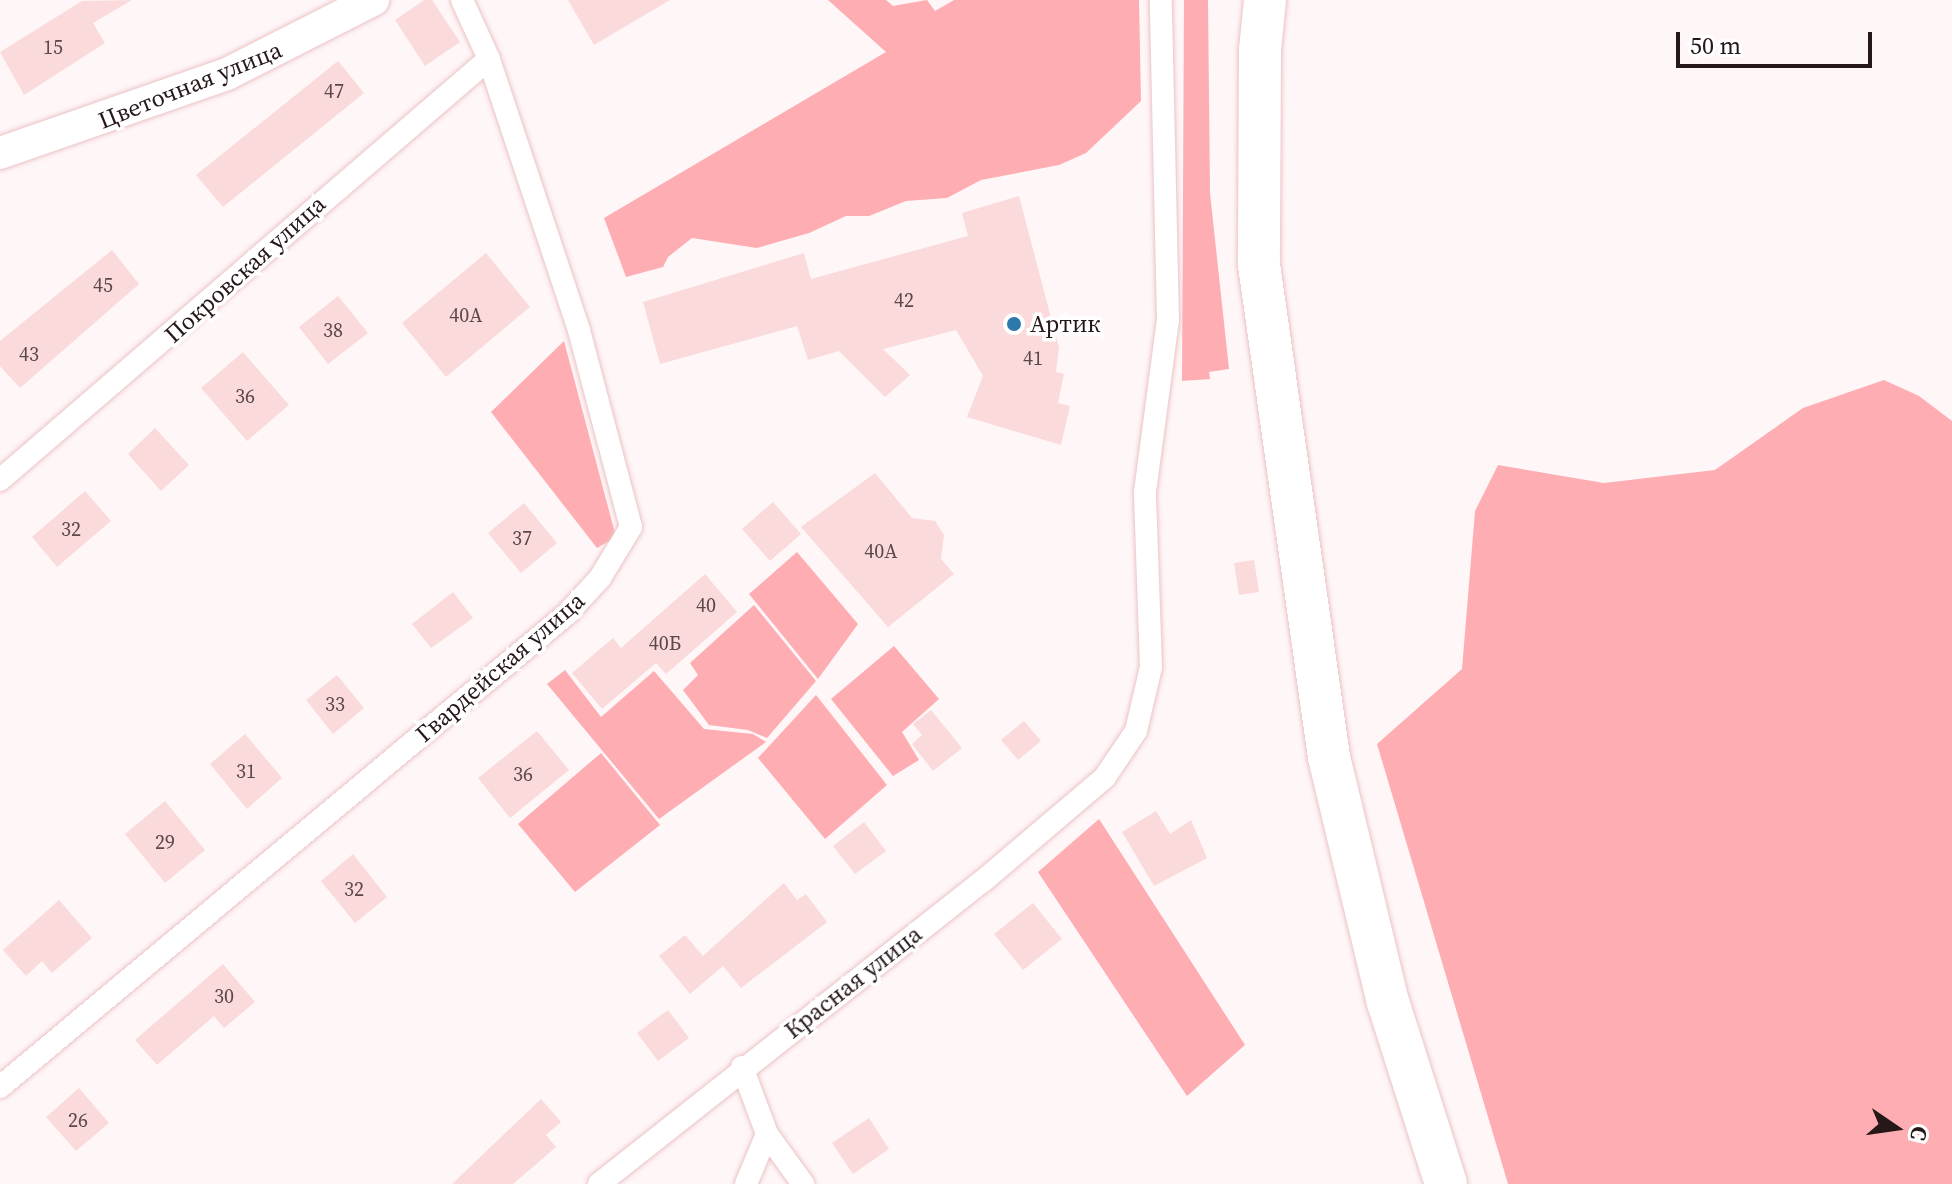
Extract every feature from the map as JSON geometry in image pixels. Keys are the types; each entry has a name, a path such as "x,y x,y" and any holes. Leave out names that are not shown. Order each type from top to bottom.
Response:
{"highway":[{"path":"1257,0 1260,50 1259,265 1329,757 1388,1002 1446,1184"},
{"path":"1260,50 1265,0"}],"street":[{"name":"Цветочная улица","path":"0,153 103,122 227,74 373,0"},
{"name":"Гвардейская улица","path":"0,1087 567,614 600,578 631,527 579,330 489,59 462,0"},
{"name":"Красная улица","path":"599,1184 742,1067 983,881 1105,777 1142,716 1151,667 1145,492 1168,307 1161,0"},
{"name":"Покровская улица","path":"0,480 489,59"},
{"path":"742,1067 767,1134 803,1184"},
{"path":"746,1184 767,1134"}],"shaded area":[{"path":"828,0 886,0 893,6 927,0 935,11 954,0 1139,0 1141,101 1086,153 1059,165 981,180 947,198 906,201 869,216 846,216 809,233 757,248 692,238 668,257 663,267 626,277 604,218 886,52"},
{"path":"1184,0 1208,0 1210,193 1229,369 1209,372 1210,379 1182,381"},
{"path":"564,341 616,537 597,548 491,412"},
{"path":"1884,380 1919,396 1952,421 1952,1184 1508,1184 1377,744 1462,669 1475,511 1498,465 1604,483 1715,470 1803,408"},
{"path":"797,552 858,624 818,679 749,594"},
{"path":"754,605 816,681 767,738 748,730 709,725 683,690 698,675 690,663"},
{"path":"894,646 939,699 902,732 919,760 893,776 831,699"},
{"path":"565,670 601,717 654,671 704,729 753,734 766,742 659,819 547,684"},
{"path":"816,695 887,785 825,839 758,758"},
{"path":"601,753 660,825 575,892 518,824"},
{"path":"1099,819 1245,1045 1187,1096 1038,872"}],"building":[{"path":"132,0 93,23 105,43 24,95 0,52 82,1"},
{"path":"424,0 432,0 460,42 425,66 395,20"},
{"path":"568,0 670,0 594,45"},
{"path":"338,61 364,93 223,207 196,175"},
{"path":"1019,196 1059,348 1056,372 1064,374 1058,403 1070,406 1061,445 967,417 983,376 956,330 883,349 910,375 885,397 839,351 808,360 797,326 660,364 643,302 804,253 811,279 968,236 962,213"},
{"path":"112,250 139,284 20,388 0,366 0,341"},
{"path":"486,253 530,307 446,377 402,323"},
{"path":"338,296 368,333 328,364 299,327"},
{"path":"243,352 289,405 247,441 201,388"},
{"path":"155,428 189,465 161,491 128,454"},
{"path":"875,473 912,518 935,521 944,535 941,559 954,574 888,627 801,527"},
{"path":"85,491 111,521 57,567 32,537"},
{"path":"773,502 801,534 770,561 742,529"},
{"path":"524,503 557,543 521,573 488,533"},
{"path":"1254,560 1259,592 1239,595 1234,563"},
{"path":"705,574 737,612 666,674 656,663 602,709 572,673 613,638 621,648"},
{"path":"453,592 473,618 431,648 412,624"},
{"path":"337,675 364,708 333,734 306,700"},
{"path":"931,710 962,748 933,771 912,744 922,735 913,724"},
{"path":"1024,721 1041,741 1018,760 1001,740"},
{"path":"537,731 569,770 510,818 478,778"},
{"path":"245,734 282,778 247,809 210,764"},
{"path":"165,801 205,850 165,883 125,834"},
{"path":"1156,811 1170,834 1191,820 1207,858 1154,886 1122,832"},
{"path":"864,822 886,851 855,874 833,846"},
{"path":"353,854 387,897 355,923 321,881"},
{"path":"784,883 797,900 806,894 827,922 741,988 723,966 690,994 659,956 685,935 703,956"},
{"path":"59,900 92,938 52,973 42,961 26,976 3,950"},
{"path":"1033,903 1062,939 1023,970 994,934"},
{"path":"223,964 255,1002 224,1028 214,1016 157,1065 135,1040"},
{"path":"668,1010 689,1038 658,1061 637,1033"},
{"path":"79,1088 109,1123 76,1151 46,1117"},
{"path":"541,1099 561,1122 546,1135 556,1147 513,1184 452,1184"},
{"path":"869,1118 889,1149 853,1174 832,1143"}],"place":[{"name":"Артик","path":"1014,324"}]}
